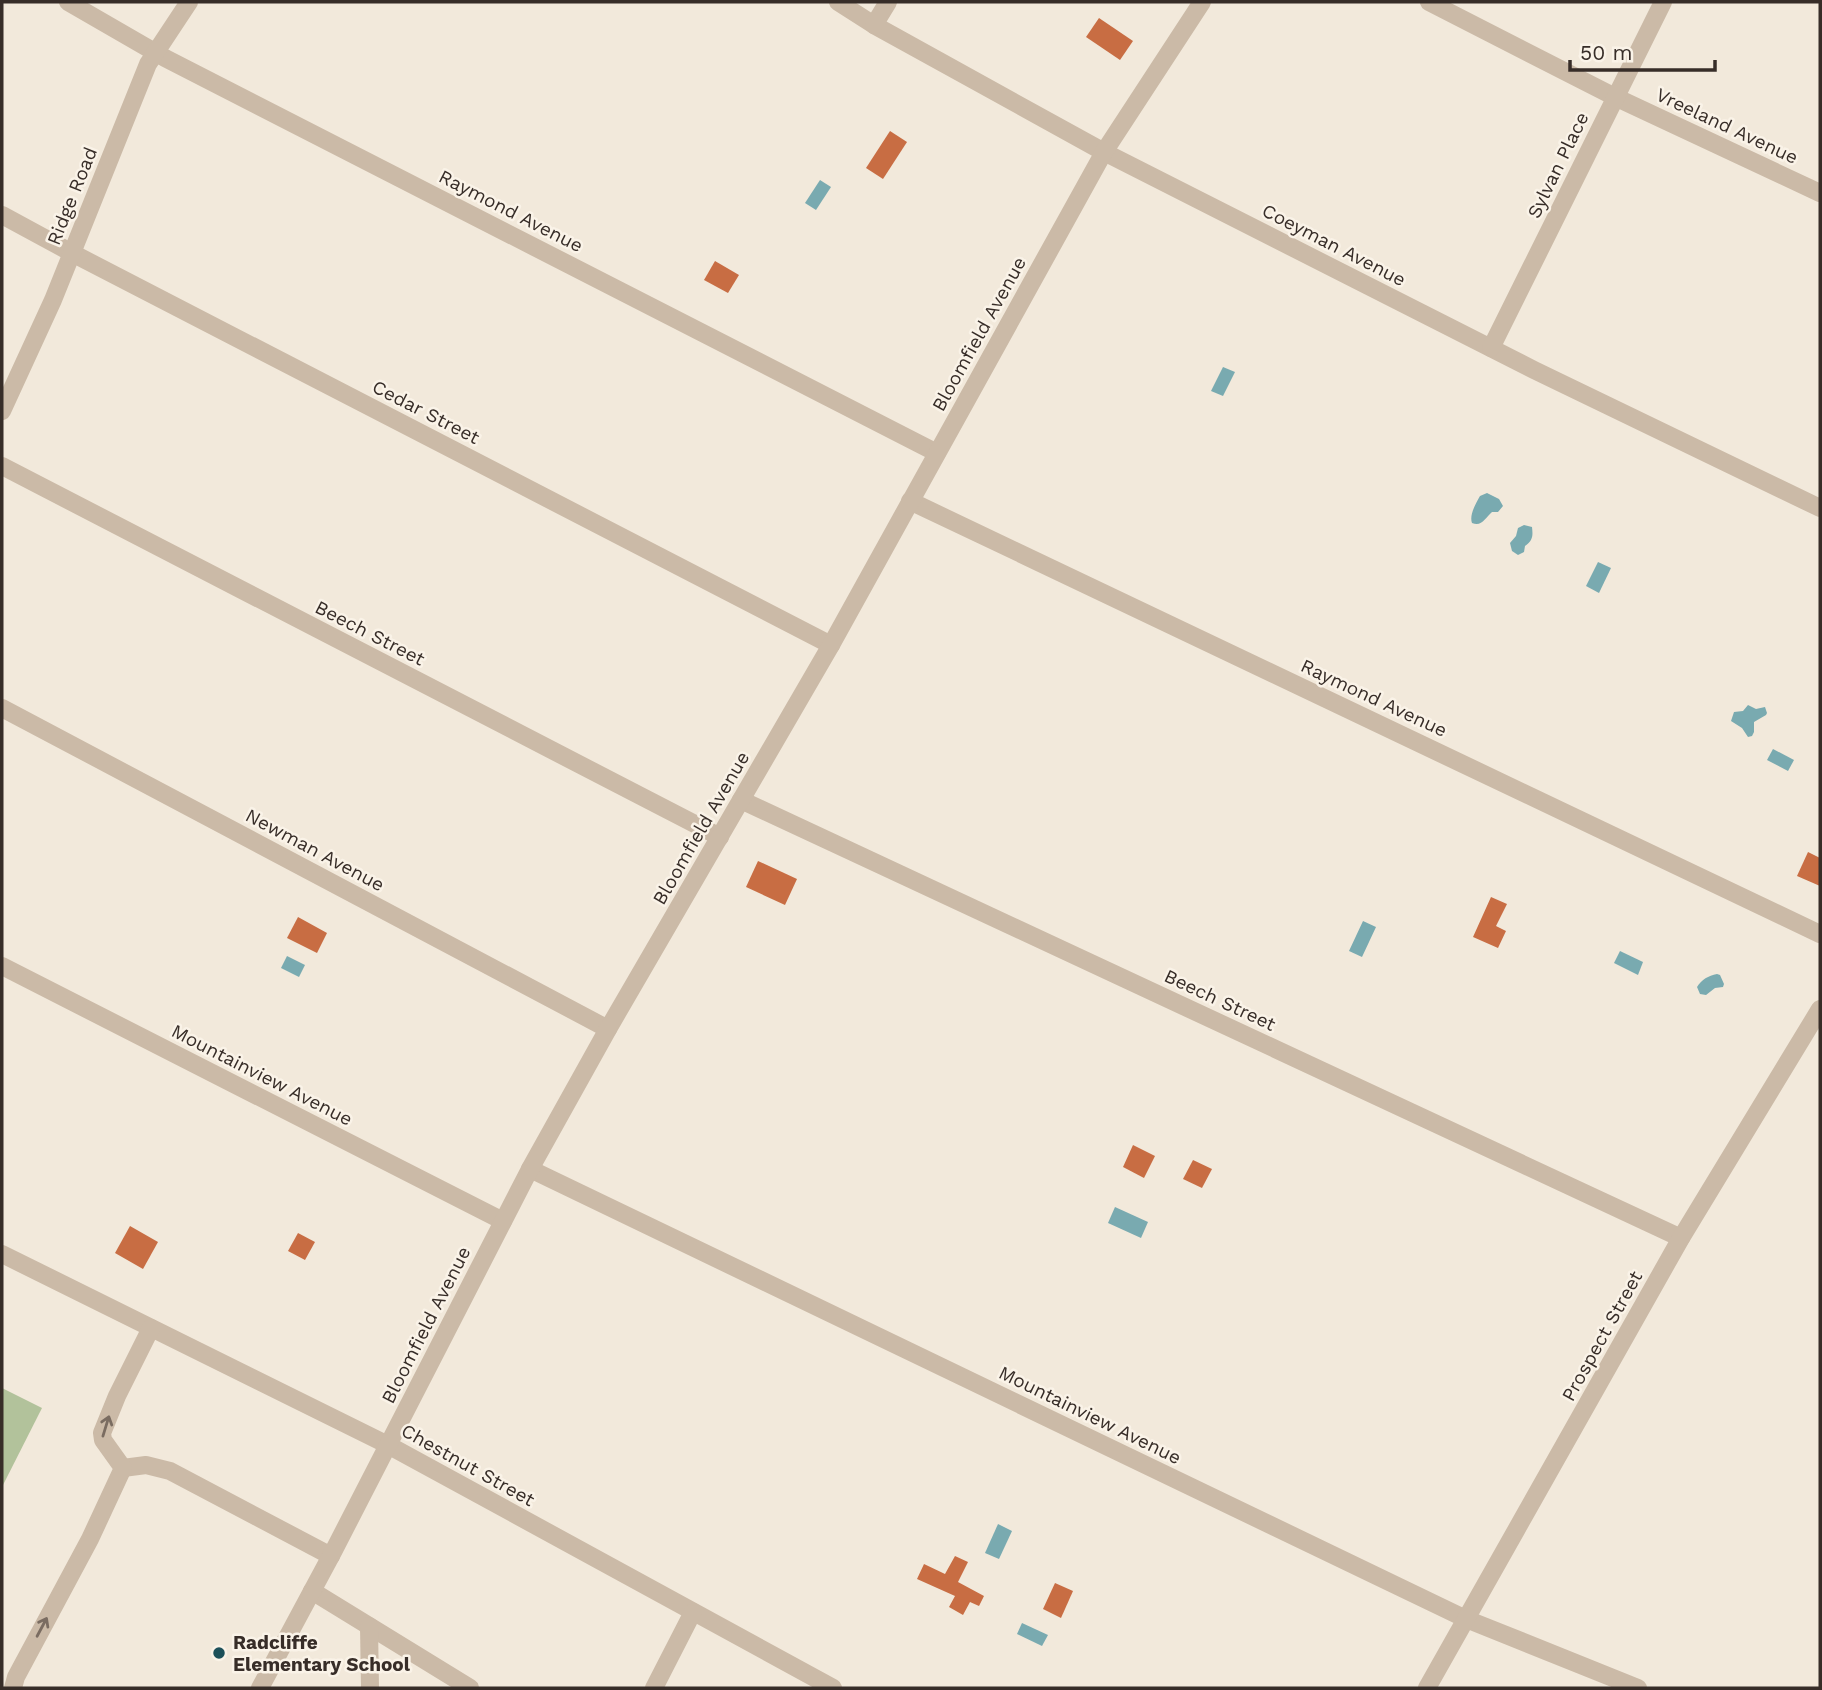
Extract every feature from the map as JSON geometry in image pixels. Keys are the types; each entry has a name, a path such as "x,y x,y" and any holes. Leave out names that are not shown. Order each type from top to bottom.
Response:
{"street":[{"name":"Raymond Avenue","path":"68,2 156,52 937,453"},
{"name":"Ridge Road","path":"2,411 53,300 148,64 189,2"},
{"name":"Coeyman Avenue","path":"838,2 874,25 1104,152 1491,348 1820,508"},
{"path":"874,25 888,2"},
{"name":"Bloomfield Avenue","path":"260,1688 530,1169 831,645 1104,152 1202,2"},
{"name":"Vreeland Avenue","path":"1429,2 1615,97 1820,193"},
{"name":"Sylvan Place","path":"1491,348 1663,2"},
{"name":"Cedar Street","path":"2,215 831,645"},
{"name":"Beech Street","path":"2,466 720,838"},
{"name":"Raymond Avenue","path":"910,501 1820,934"},
{"name":"Newman Avenue","path":"2,708 608,1030"},
{"name":"Beech Street","path":"741,800 1681,1238"},
{"name":"Mountainview Avenue","path":"2,966 503,1222"},
{"name":"Prospect Street","path":"1427,1688 1681,1238 1820,1009"},
{"name":"Mountainview Avenue","path":"530,1169 1466,1619 1638,1688"},
{"name":"Chestnut Street","path":"2,1254 388,1445 833,1688"},
{"path":"123,1468 103,1440 102,1433 151,1328"},
{"path":"123,1468 146,1465 170,1471 331,1556"},
{"path":"13,1688 16,1677 90,1539 123,1468"},
{"path":"312,1591 471,1688"},
{"path":"654,1688 693,1612"},
{"path":"369,1626 370,1688"}],"green space":[{"path":"2,1388 42,1408 2,1487"}],"water":[{"path":"820,180 831,187 816,210 805,203"},
{"path":"1223,367 1235,372 1223,396 1211,391"},
{"path":"1487,493 1499,499 1503,506 1481,523 1472,523 1472,513 1480,496"},
{"path":"1524,525 1532,527 1532,535 1524,552 1518,555 1512,551 1510,543 1518,528"},
{"path":"1598,562 1611,568 1599,593 1586,586"},
{"path":"1748,705 1756,709 1765,707 1767,713 1754,722 1754,732 1748,737 1742,728 1731,721 1734,712 1743,711"},
{"path":"1773,749 1794,760 1788,771 1767,760"},
{"path":"1363,921 1376,927 1362,957 1349,951"},
{"path":"1620,951 1643,962 1638,975 1614,963"},
{"path":"287,956 305,965 299,977 281,968"},
{"path":"1717,974 1720,975 1723,987 1715,988 1706,995 1700,994 1697,987 1699,984"},
{"path":"1115,1207 1148,1222 1141,1238 1108,1223"},
{"path":"998,1524 1012,1531 999,1559 985,1553"},
{"path":"1022,1623 1048,1635 1042,1646 1017,1634"}],"building":[{"path":"1099,18 1133,41 1120,60 1086,37"},
{"path":"890,131 907,142 883,179 866,168"},
{"path":"715,261 739,275 728,293 704,280"},
{"path":"1808,852 1820,858 1820,886 1797,876"},
{"path":"758,861 797,879 785,905 746,887"},
{"path":"1491,897 1507,904 1496,926 1506,931 1498,948 1473,937"},
{"path":"298,917 327,933 317,953 287,938"},
{"path":"1133,1145 1155,1156 1144,1178 1123,1167"},
{"path":"1193,1160 1212,1169 1202,1188 1183,1179"},
{"path":"130,1226 158,1242 143,1269 115,1253"},
{"path":"298,1233 315,1242 305,1260 288,1251"},
{"path":"955,1556 968,1562 958,1582 984,1596 979,1606 970,1602 963,1615 949,1607 955,1596 917,1579 924,1564 945,1574"},
{"path":"1055,1583 1073,1591 1061,1618 1043,1609"}],"place":[{"name":"Radcliffe Elementary School","path":"219,1653"}]}
